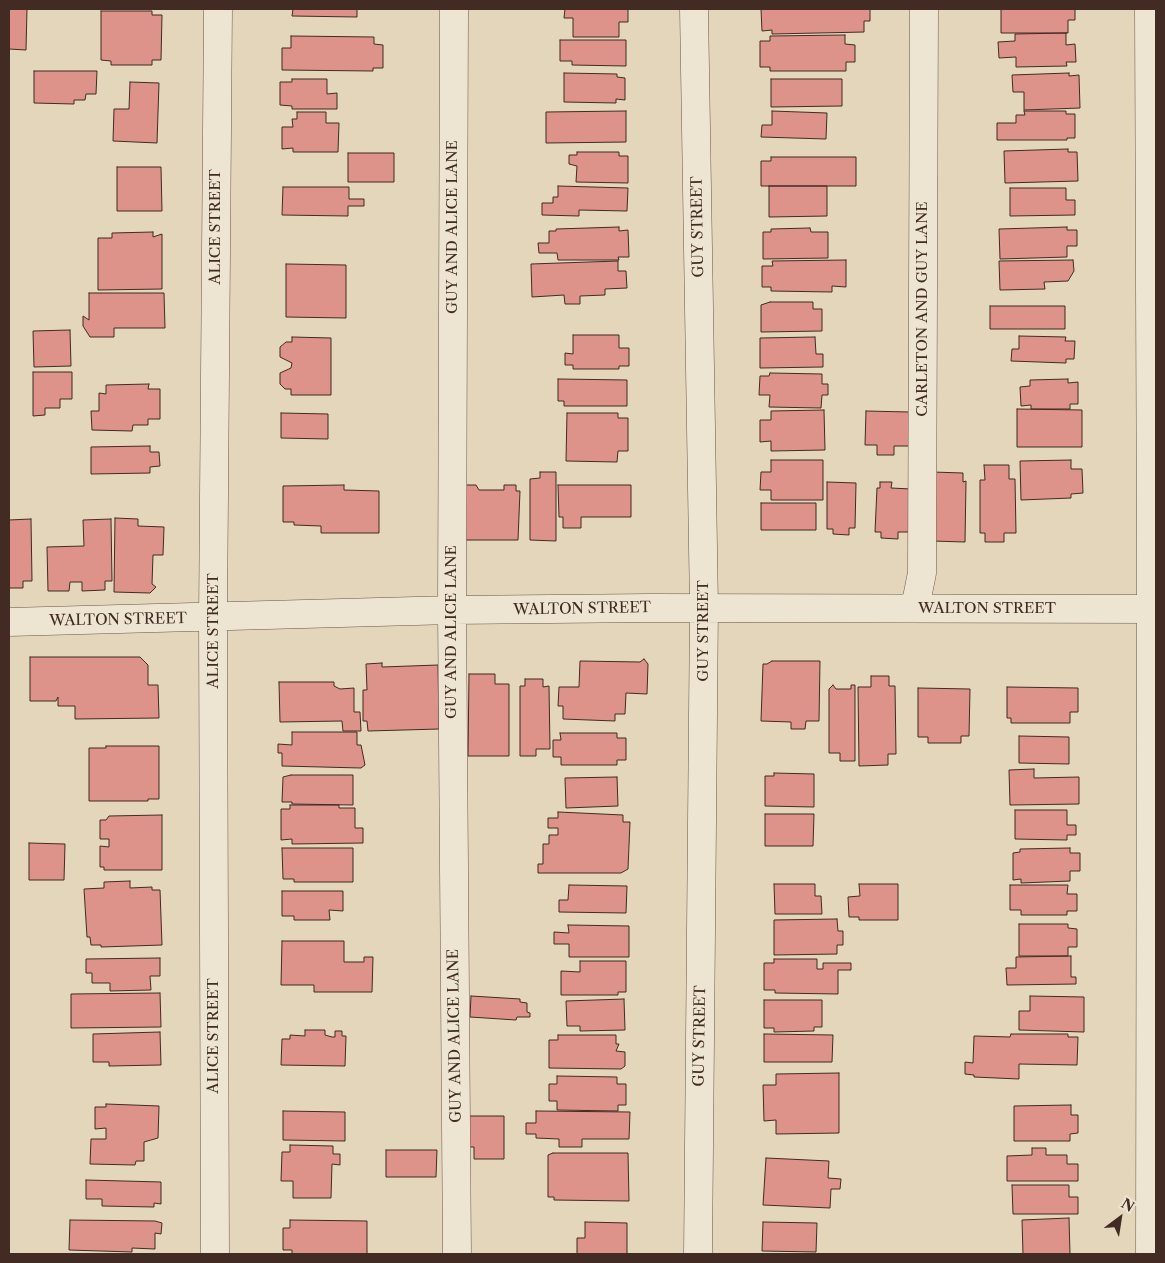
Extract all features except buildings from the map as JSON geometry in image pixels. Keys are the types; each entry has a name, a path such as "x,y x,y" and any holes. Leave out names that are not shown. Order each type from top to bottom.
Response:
{"street":[{"name":"ALICE STREET","path":"215,1254 214,617 218,9"},
{"name":"GUY AND ALICE LANE","path":"454,9 452,610 457,1254"},
{"name":"GUY STREET","path":"694,9 704,607 698,1254"},
{"name":"CARLETON AND GUY LANE","path":"915,608 922,573 924,9"},
{"path":"1150,9 1154,610 1150,1254"},
{"name":"WALTON STREET","path":"9,622 452,610 704,607 1154,610"}]}
